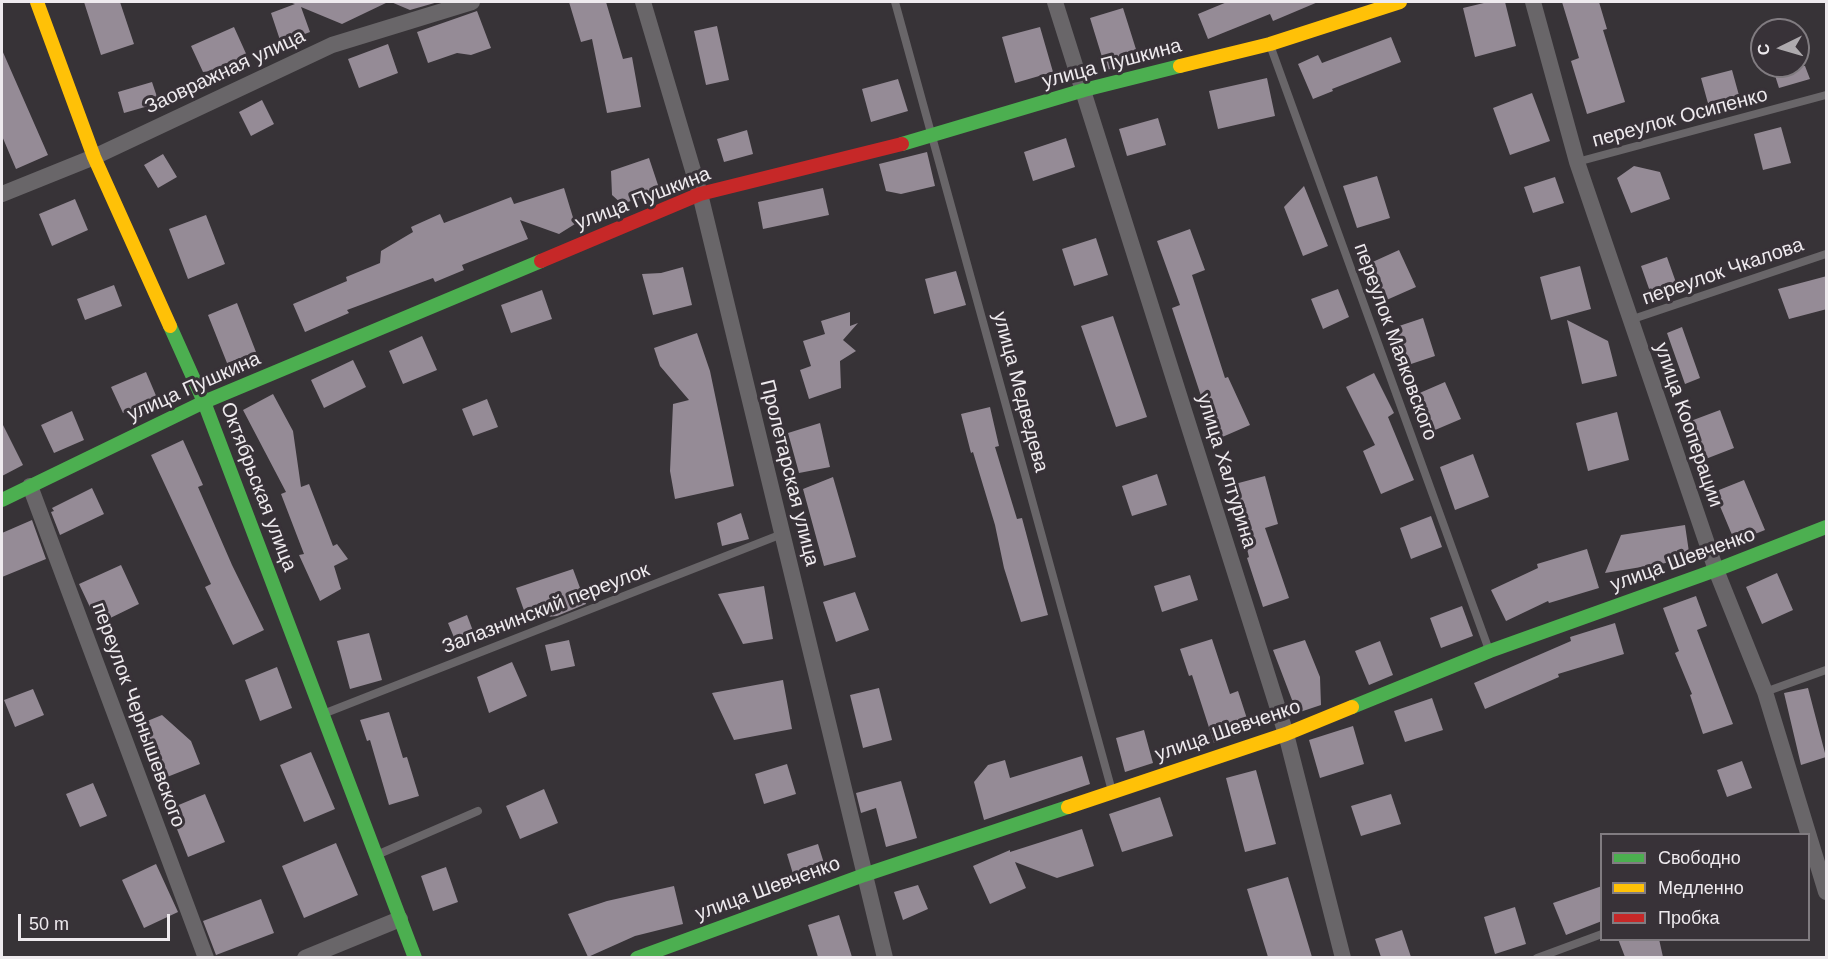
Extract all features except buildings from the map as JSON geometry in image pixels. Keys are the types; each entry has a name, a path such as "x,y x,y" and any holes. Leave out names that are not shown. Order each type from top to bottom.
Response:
{"street":[{"name":"Октябрьская улица","path":"37,2 94,157 204,402 416,957"},
{"name":"Заовражная улица","path":"2,194 94,157 333,45 472,2"},
{"name":"Пролетарская улица","path":"643,2 700,194 885,957"},
{"name":"улица Халтурина","path":"1056,2 1286,734 1343,957"},
{"name":"улица Пушкина","path":"2,500 204,402 700,194 933,136 1084,90 1270,44 1400,2"},
{"name":"улица Кооперации","path":"1533,2 1577,162 1716,570 1765,692 1806,833"},
{"name":"переулок Чернышевского","path":"30,486 206,957"},
{"name":"улица Шевченко","path":"637,957 864,875 1286,734 1490,651 1716,570 1827,527"},
{"name":"улица Кооперации","path":"1812,854 1827,892"},
{"path":"305,957 400,919"}],"lane":[{"name":"улица Медведева","path":"895,2 1112,792"},
{"name":"переулок Маяковского","path":"1270,44 1490,651"},
{"name":"переулок Осипенко","path":"1577,162 1827,95"},
{"name":"переулок Чкалова","path":"1630,320 1827,254"},
{"name":"Залазнинский переулок","path":"323,714 782,534"},
{"path":"1765,692 1827,670"},
{"path":"377,855 478,811"},
{"path":"1537,957 1600,935"}],"traffic: fast":[{"path":"902,144 1084,90 1180,66"},
{"path":"2,500 204,402 541,261"},
{"path":"170,326 204,402 415,958"},
{"path":"1352,707 1490,651 1716,570 1826,527"},
{"path":"637,958 864,875 1068,807"}],"traffic: slow":[{"path":"37,2 94,157 170,326"},
{"path":"1180,66 1270,44 1400,2"},
{"path":"1068,807 1286,734 1352,707"}],"traffic: jam":[{"path":"541,261 700,194 902,144"}]}
